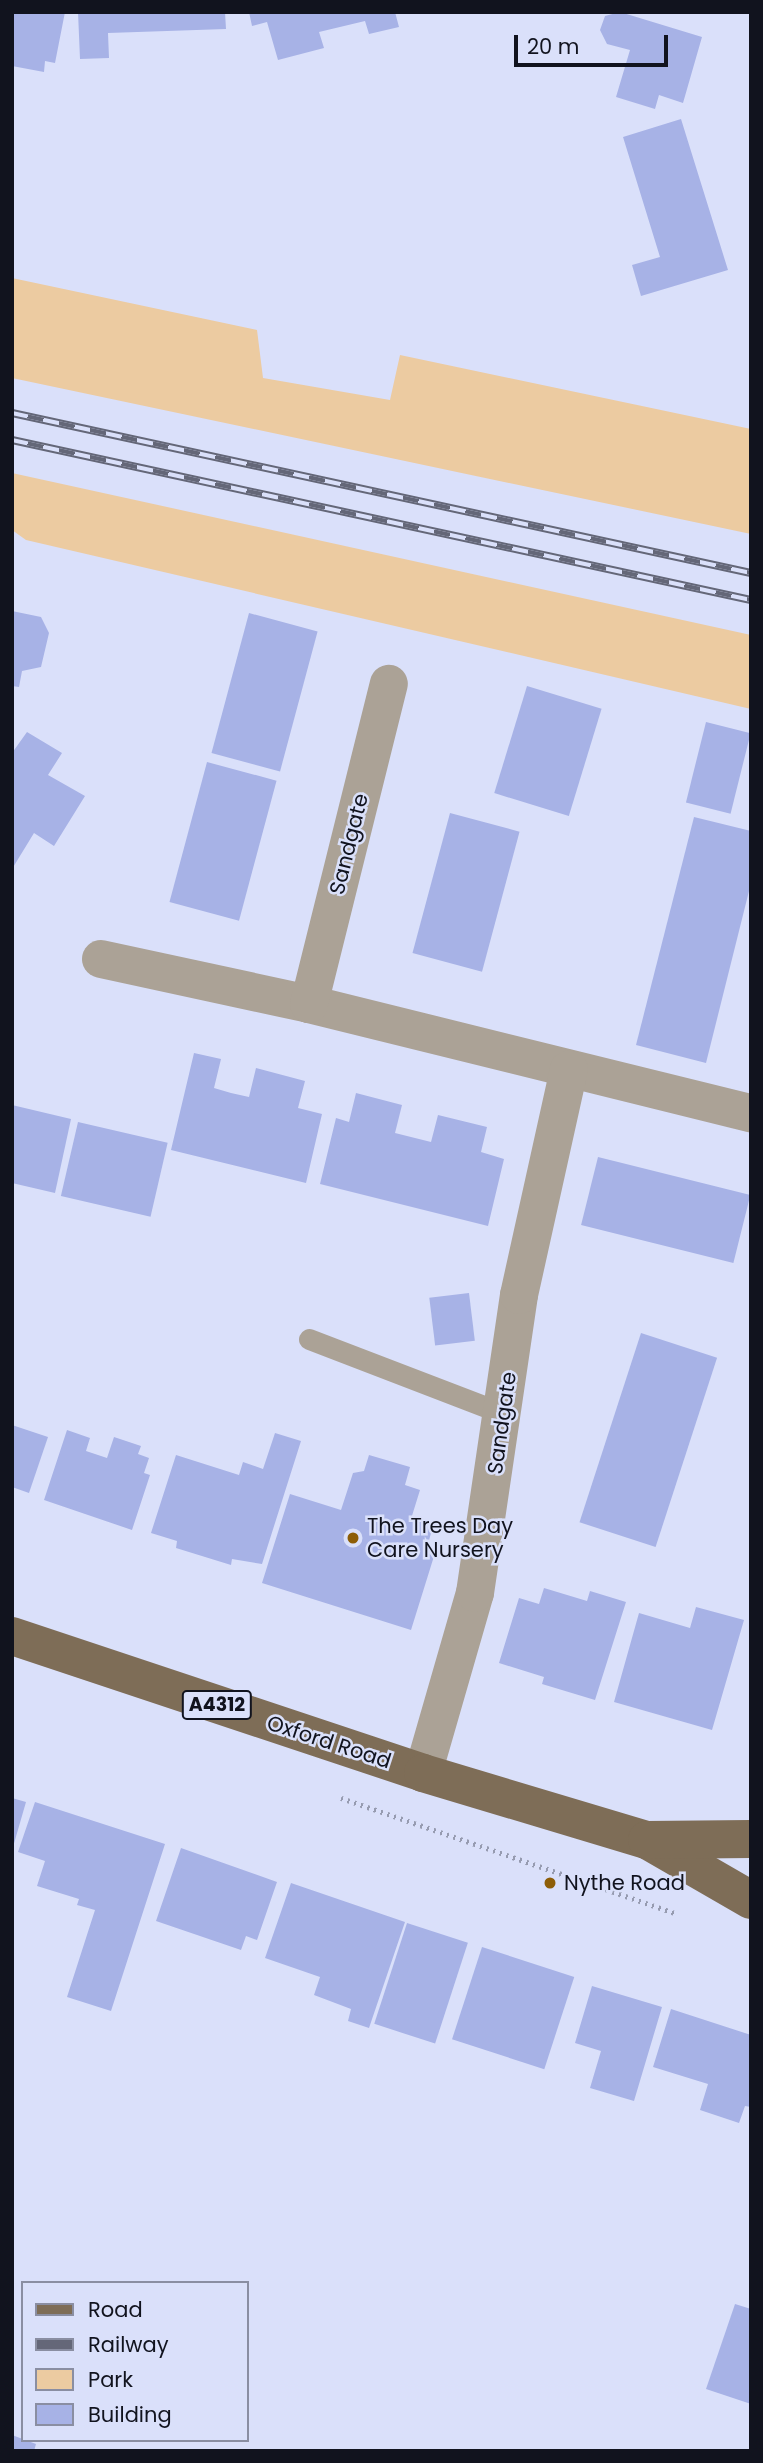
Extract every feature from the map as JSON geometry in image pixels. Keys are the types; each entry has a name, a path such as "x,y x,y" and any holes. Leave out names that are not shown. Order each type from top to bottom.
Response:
{"main road":[{"name":"Oxford Road","path":"12,1636 423,1773 647,1840 751,1900"},
{"name":"Oxford Road","path":"647,1840 751,1839"}],"street":[{"name":"Sandgate","path":"309,1004 389,684"},
{"path":"101,959 309,1004 751,1113"},
{"name":"Sandgate","path":"423,1773 475,1593 504,1414 519,1295 569,1069"}],"lane":[{"path":"309,1339 504,1414"}],"path":[{"path":"329,1794 685,1917"}],"green space":[{"path":"12,278 257,330 263,378 390,400 400,355 751,429 751,534 12,378"},
{"path":"12,473 751,635 751,709 26,540 12,530"}],"building":[{"path":"12,12 65,12 55,63 45,61 44,72 12,66"},
{"path":"78,12 225,12 226,29 108,33 109,58 80,59"},
{"path":"249,12 395,12 399,27 369,34 365,21 319,32 324,48 278,60 267,22 252,26"},
{"path":"620,12 702,37 683,103 659,95 655,109 616,97 630,50 607,44 600,30 605,16"},
{"path":"681,119 728,270 641,296 632,265 660,257 623,137"},
{"path":"12,611 41,617 49,633 41,667 22,671 19,687 12,686"},
{"path":"249,613 318,631 280,771 211,753"},
{"path":"527,686 602,709 569,816 494,793"},
{"path":"706,722 751,733 731,814 686,803"},
{"path":"27,732 62,753 48,775 85,796 54,846 34,833 12,869 12,753"},
{"path":"207,762 277,781 239,921 169,902"},
{"path":"450,813 520,832 482,972 412,953"},
{"path":"694,817 751,831 751,883 706,1063 636,1045"},
{"path":"194,1053 221,1059 214,1088 231,1093 249,1097 256,1068 305,1081 298,1108 322,1114 306,1183 171,1150"},
{"path":"356,1093 402,1105 395,1133 431,1142 438,1115 487,1127 481,1152 504,1159 488,1226 320,1184 336,1118 349,1122"},
{"path":"12,1105 71,1119 55,1193 12,1183"},
{"path":"78,1122 168,1143 151,1217 61,1196"},
{"path":"598,1157 750,1195 733,1263 581,1225"},
{"path":"469,1293 475,1341 435,1346 429,1298"},
{"path":"641,1333 717,1358 656,1547 580,1522"},
{"path":"12,1425 48,1437 29,1493 12,1487"},
{"path":"67,1430 90,1438 86,1451 107,1458 114,1437 141,1446 138,1454 149,1458 144,1473 150,1475 132,1530 44,1500"},
{"path":"275,1433 301,1441 262,1564 232,1559 231,1565 176,1548 177,1541 151,1533 176,1455 239,1475 243,1462 263,1469"},
{"name":"The Trees Day Care Nursery","path":"369,1455 410,1467 405,1485 420,1490 411,1519 433,1526 426,1551 435,1553 411,1630 262,1583 290,1494 341,1510 353,1473 364,1471"},
{"path":"544,1588 587,1601 590,1591 626,1602 595,1700 542,1684 544,1677 499,1663 519,1598 539,1604"},
{"path":"696,1607 744,1620 712,1730 614,1702 639,1613 690,1628"},
{"path":"12,1798 26,1802 13,1847 12,1847"},
{"path":"35,1802 165,1844 111,2011 67,1997 95,1910 77,1905 79,1899 37,1886 45,1861 18,1852"},
{"path":"181,1848 277,1882 257,1940 246,1936 241,1950 156,1921"},
{"path":"291,1883 405,1922 369,2028 348,2021 351,2009 314,1995 320,1977 265,1958"},
{"path":"407,1923 468,1943 435,2044 374,2024"},
{"path":"482,1947 574,1977 544,2069 452,2039"},
{"path":"592,1986 662,2007 634,2101 590,2088 601,2051 575,2043"},
{"path":"671,2009 751,2035 751,2107 745,2106 739,2123 700,2110 708,2084 653,2067"},
{"path":"735,2304 751,2309 751,2404 706,2389"},
{"path":"12,2435 21,2438 21,2442 36,2444 34,2451 12,2451"}],"railway":[{"path":"12,413 751,573"},
{"path":"12,440 751,600"}],"place":[{"name":"The Trees Day Care Nursery","path":"353,1538"},
{"name":"Nythe Road","path":"550,1883"}]}
